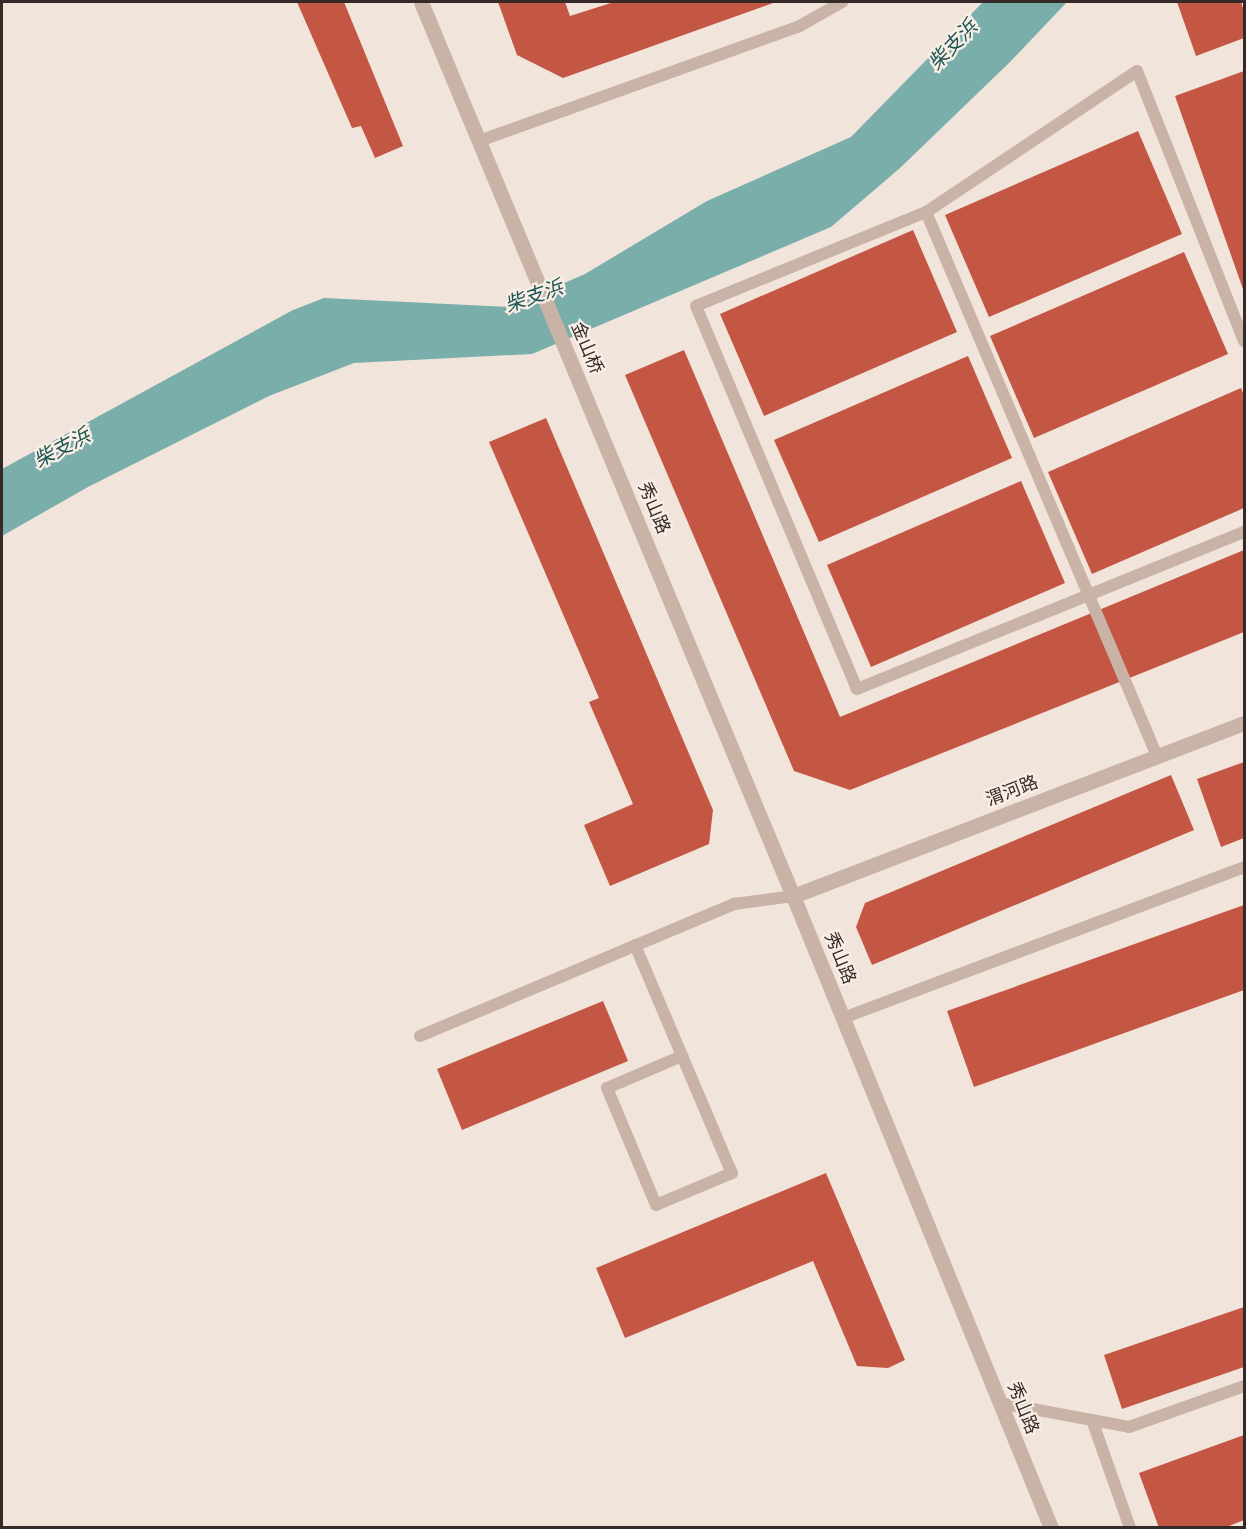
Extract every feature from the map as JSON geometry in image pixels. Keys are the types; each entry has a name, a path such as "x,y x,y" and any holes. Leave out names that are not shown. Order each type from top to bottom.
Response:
{"street":[{"name":"金山桥","path":"421,2 589,404"},
{"name":"秀山路","path":"589,404 1051,1527"},
{"name":"渭河路","path":"793,896 1245,723"}],"lane":[{"path":"479,141 798,27 840,2"},
{"path":"1245,341 1137,71 926,212 696,306 857,689 1245,532"},
{"path":"926,212 1157,756"},
{"path":"843,1018 1245,867"},
{"path":"420,1035 734,904 793,896"},
{"path":"635,945 732,1173 656,1205 607,1088 682,1056"},
{"path":"1000,1403 1129,1427 1245,1386"},
{"path":"1092,1420 1130,1527"}],"water":[{"name":"柴支浜","path":"983,2 1067,2 1009,63 900,168 831,227 532,354 354,363 269,396 88,487 2,536 2,469 293,310 324,298 509,307 585,274 707,201 851,137"}],"building":[{"path":"297,2 344,2 403,146 375,158 361,126 352,128"},
{"path":"498,2 565,2 570,16 614,2 776,2 563,78 517,55"},
{"path":"1177,2 1241,2 1244,11 1244,38 1196,56"},
{"path":"1244,71 1244,292 1175,96"},
{"path":"1138,131 1182,234 989,317 945,215"},
{"path":"913,230 957,332 764,416 720,314"},
{"path":"1184,252 1228,354 1034,438 990,336"},
{"path":"684,350 840,717 1244,550 1244,632 850,790 794,771 625,375"},
{"path":"968,356 1012,458 819,542 774,440"},
{"path":"1241,388 1244,396 1244,508 1092,574 1048,472"},
{"path":"546,418 713,810 709,844 610,886 584,825 633,804 589,702 599,698 489,442"},
{"path":"1021,481 1065,583 871,667 827,565"},
{"path":"1244,762 1244,838 1221,847 1197,779"},
{"path":"1171,775 1194,830 872,965 856,927 865,903"},
{"path":"1244,905 1244,990 974,1087 947,1011"},
{"path":"603,1001 628,1061 462,1130 437,1069"},
{"path":"826,1173 905,1360 888,1368 857,1366 813,1261 625,1338 596,1268"},
{"path":"1244,1307 1244,1367 1122,1409 1104,1355"},
{"path":"1244,1435 1244,1520 1224,1528 1159,1528 1139,1473"}]}
